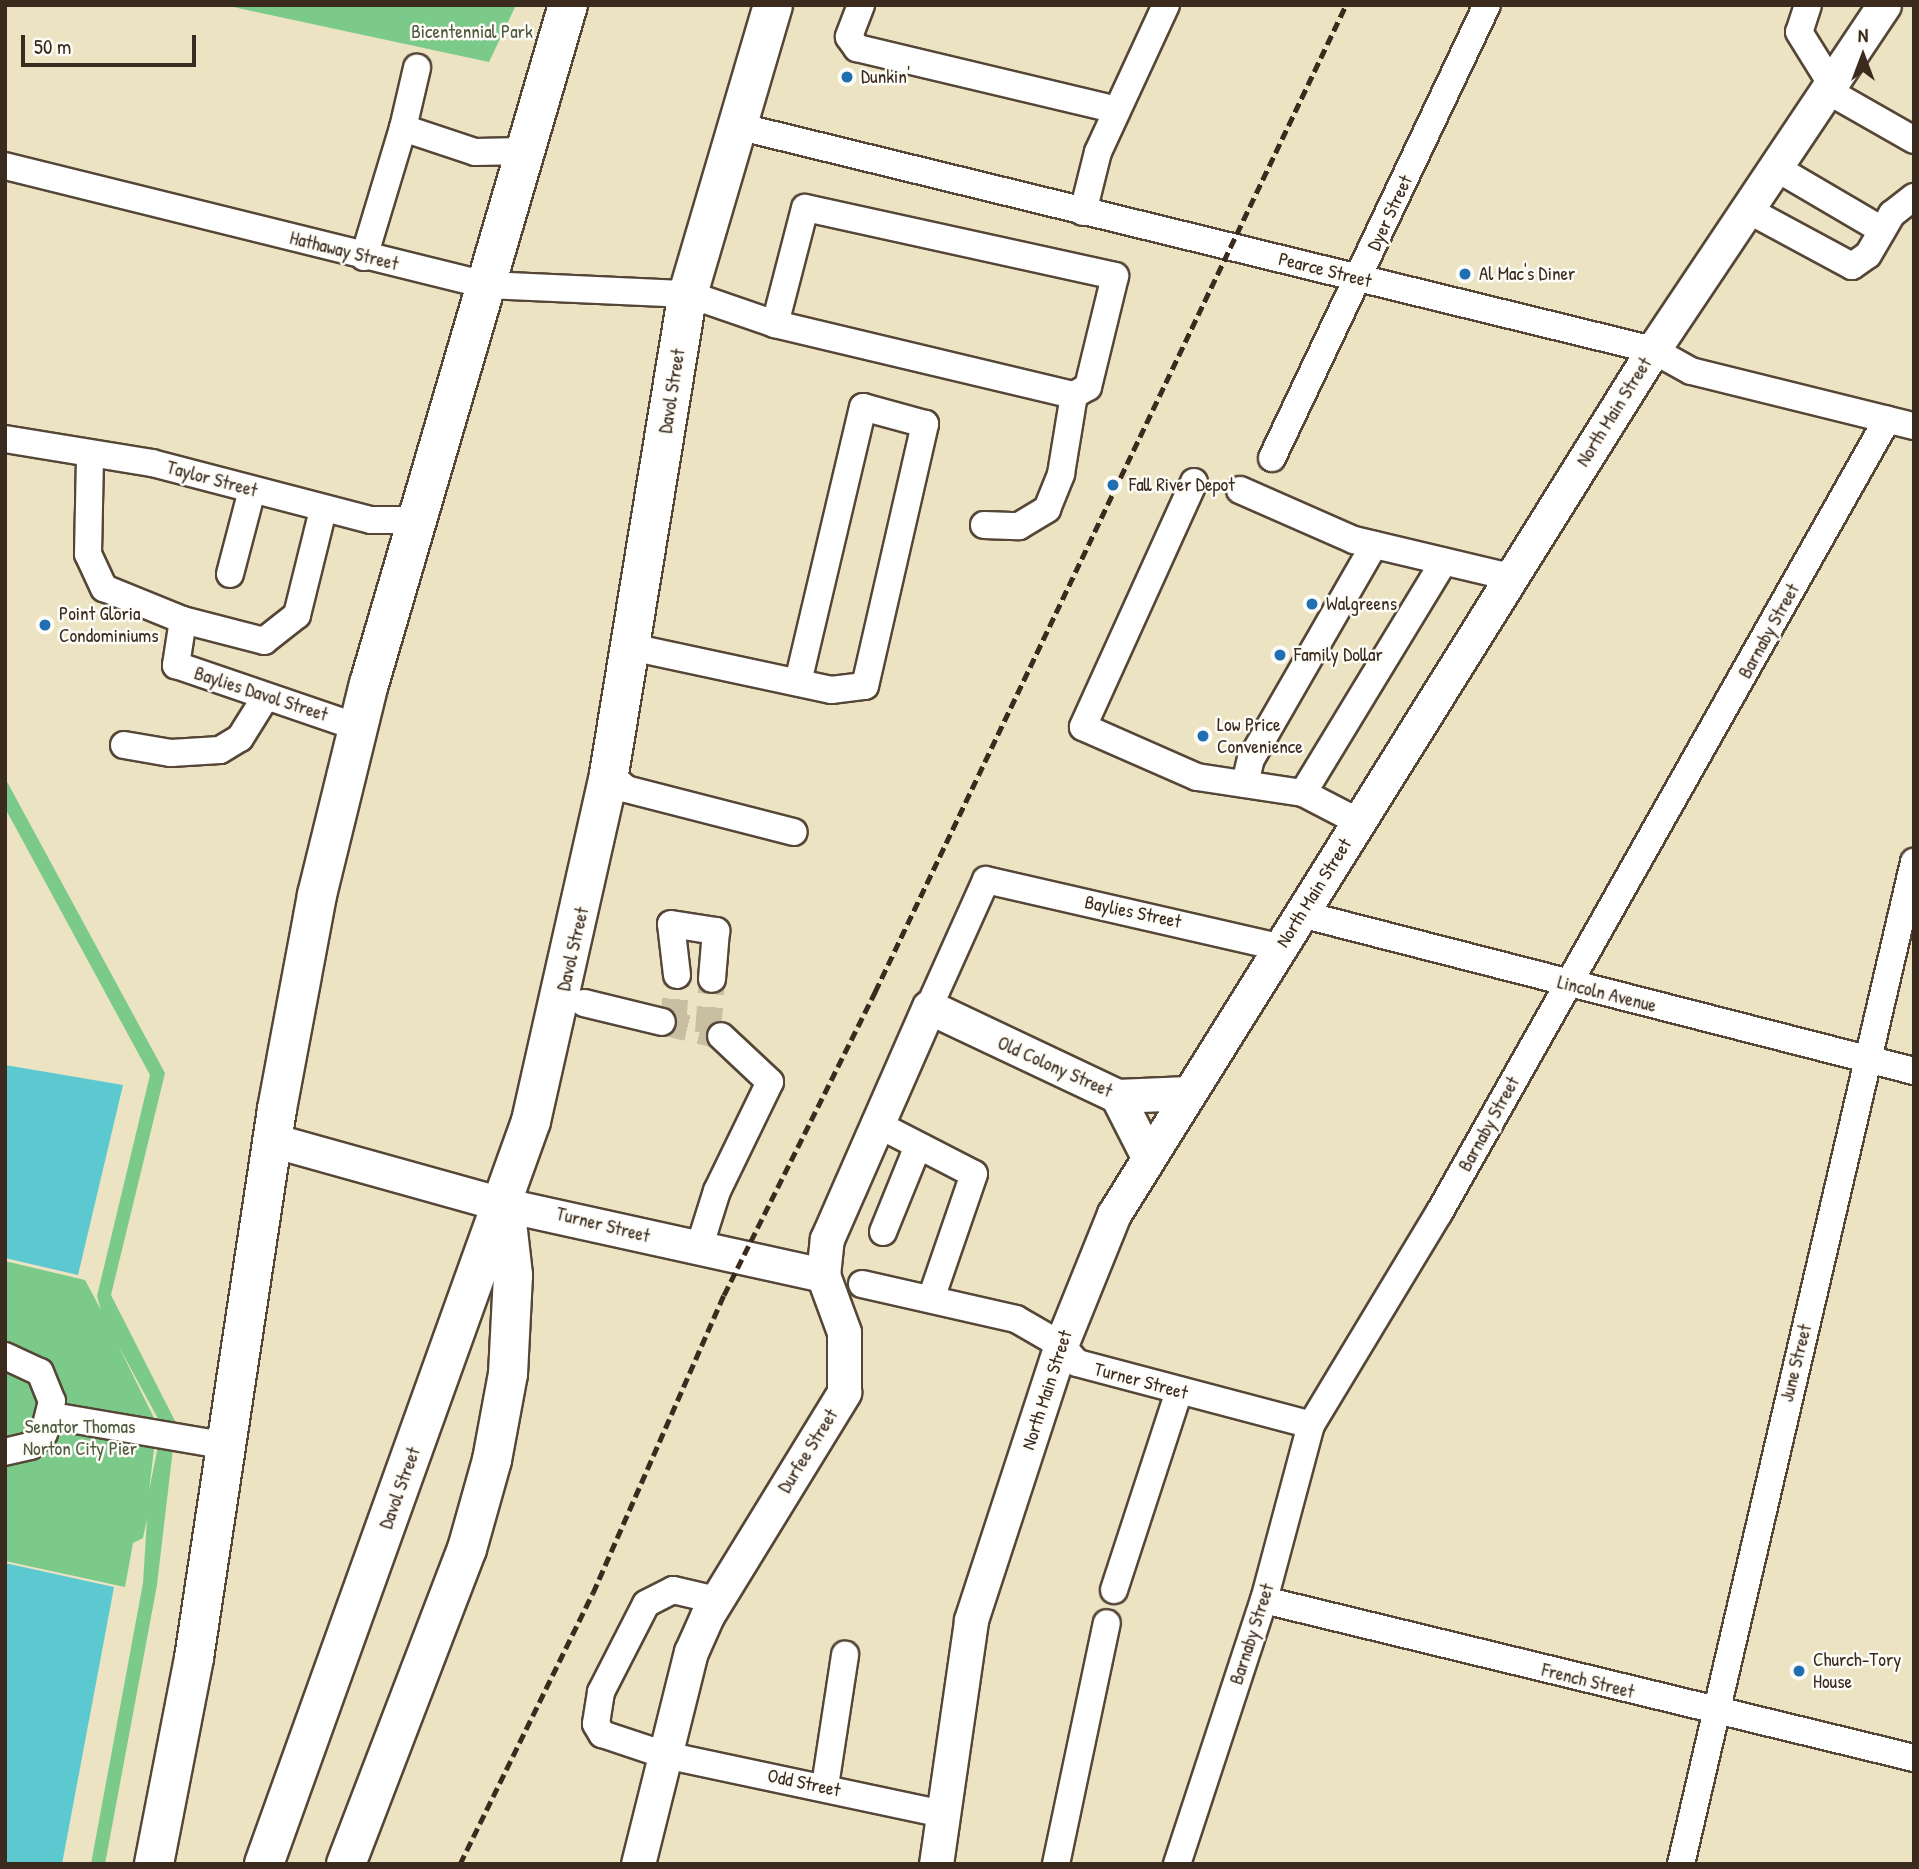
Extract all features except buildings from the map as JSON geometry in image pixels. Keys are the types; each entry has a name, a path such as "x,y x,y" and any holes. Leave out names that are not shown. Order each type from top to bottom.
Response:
{"highway":[{"path":"153,1864 226,1446 272,1140 308,937 357,727 568,5"},
{"name":"Davol Street","path":"264,1864 505,1205 566,981 609,774 688,294 733,125 773,5"},
{"path":"346,1864 467,1549 492,1460 508,1374 513,1275 505,1205"}],"main road":[{"name":"North Main Street","path":"936,1864 971,1620 1061,1345 1114,1214 1147,1155 1359,822 1653,350 1778,169 1884,5"},
{"name":"Old Colony Street","path":"929,1007 1116,1096 1188,1093"},
{"name":"Durfee Street","path":"638,1864 691,1653 716,1600 844,1392 844,1332 823,1275 827,1239 875,1123 929,1007"},
{"path":"1116,1096 1147,1155"},
{"name":"Turner Street","path":"272,1140 505,1205 823,1275"}],"street":[{"path":"861,5 849,37 857,48 1117,110"},
{"path":"1083,212 1117,110 1166,5"},
{"name":"Dyer Street","path":"1272,458 1360,278 1487,5"},
{"path":"1808,5 1799,32 1830,88 1914,140"},
{"path":"364,257 403,128 417,68"},
{"name":"Pearce Street","path":"733,125 1653,350 1691,370 1914,426"},
{"path":"403,128 475,152 526,151"},
{"name":"Hathaway Street","path":"5,166 364,257 487,285 688,294 775,324 1073,395"},
{"path":"1778,169 1882,230"},
{"path":"1748,210 1843,265 1860,262 1882,230 1914,197"},
{"path":"775,324 805,208 1115,276 1088,387 1073,395 1061,474 1047,509 1019,526 984,525"},
{"path":"631,647 831,690 865,686 925,424 863,407 798,682"},
{"name":"Barnaby Street","path":"1177,1864 1264,1600 1311,1425 1567,984 1887,420"},
{"name":"Taylor Street","path":"5,439 90,458 152,463 323,510 371,520 417,520"},
{"path":"90,458 88,554 104,588 183,620 264,641 297,615 323,510"},
{"path":"1194,482 1083,727 1197,777 1303,793 1359,822"},
{"path":"230,574 252,490"},
{"path":"1240,490 1374,545 1511,578"},
{"path":"1245,784 1251,759 1374,545"},
{"path":"1303,793 1444,561"},
{"name":"Baylies Davol Street","path":"183,620 176,665 265,698 357,727"},
{"path":"124,745 172,753 220,750 240,738 265,698"},
{"path":"609,774 626,789 794,832"},
{"name":"June Street","path":"1681,1864 1866,1059 1914,862"},
{"name":"Baylies Street","path":"986,880 1279,947"},
{"name":"Durfee Street","path":"929,1007 986,880"},
{"name":"Lincoln Avenue","path":"1301,914 1914,1071"},
{"path":"677,975 671,924 716,931 712,979"},
{"path":"584,1003 662,1022"},
{"path":"699,1248 717,1191 770,1082 721,1036"},
{"path":"875,1123 974,1174 931,1299"},
{"path":"883,1232 918,1146"},
{"name":"Turner Street","path":"862,1284 1016,1319 1061,1345 1077,1363 1311,1425"},
{"path":"5,1356 40,1372 52,1416"},
{"path":"1114,1590 1179,1391"},
{"path":"52,1416 226,1446"},
{"path":"5,1452 30,1446 52,1416"},
{"name":"Odd Street","path":"716,1600 673,1590 654,1596 601,1692 596,1724 603,1734 665,1755 825,1786 942,1815"},
{"name":"French Street","path":"1264,1600 1714,1713 1914,1758"},
{"path":"1056,1864 1107,1623"},
{"path":"825,1786 845,1655"}],"green space":[{"name":"Bicentennial Park","path":"224,5 516,5 489,62"},
{"name":"Senator Thomas Norton City Pier","path":"5,778 165,1073 111,1295 176,1423 157,1585 105,1864 91,1864 143,1583 147,1519 143,1538 133,1543 125,1587 5,1561 5,1261 85,1280 101,1310 97,1296 150,1075 5,808","holes":["118,1345 162,1426 149,1491 157,1424"]}],"water":[{"path":"5,1065 123,1085 78,1275 5,1258"},
{"path":"5,1563 114,1587 62,1864 5,1864"}],"tunnel":[{"path":"673,1025 677,975"},
{"path":"708,1033 712,979"},
{"path":"662,1022 721,1036"}],"railway":[{"path":"460,1864 593,1593 724,1295 875,992 1346,5"}],"place":[{"name":"Dunkin'","path":"847,77"},
{"name":"Al Mac's Diner","path":"1465,274"},
{"name":"Fall River Depot","path":"1113,485"},
{"name":"Walgreens","path":"1312,604"},
{"name":"Point Gloria Condominiums","path":"45,625"},
{"name":"Family Dollar","path":"1280,655"},
{"name":"Low Price Convenience","path":"1203,736"},
{"name":"Church-Tory House","path":"1799,1671"}]}
